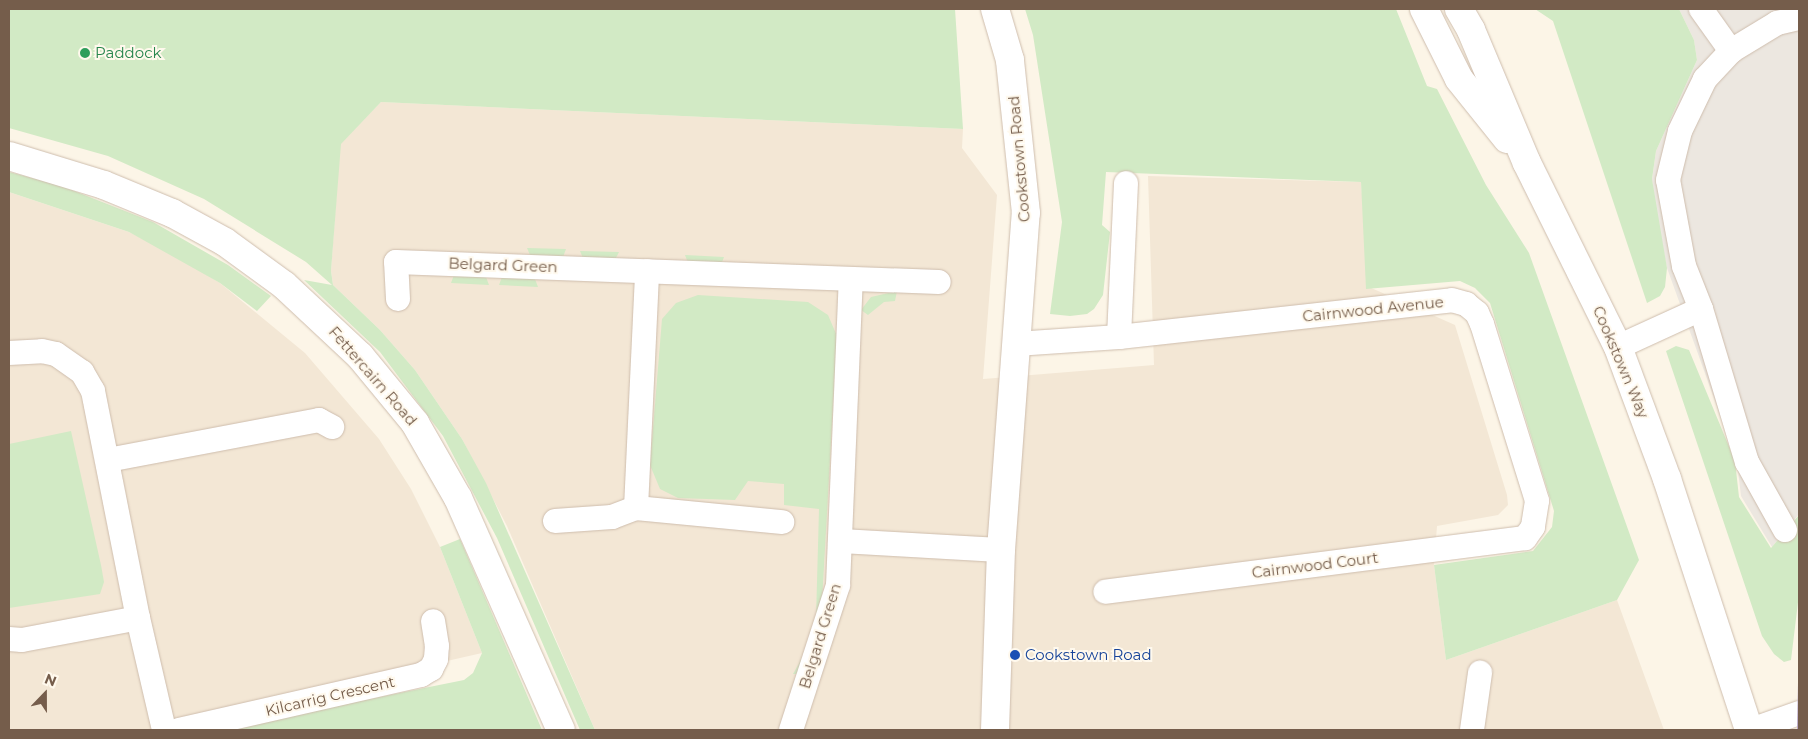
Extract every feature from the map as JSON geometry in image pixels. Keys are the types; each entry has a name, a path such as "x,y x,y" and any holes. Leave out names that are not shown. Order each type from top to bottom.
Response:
{"street":[{"name":"Cookstown Road","path":"995,730 1001,550 1026,213 1010,60 996,9"},
{"path":"1424,9 1459,80 1527,163"},
{"path":"1701,9 1731,51"},
{"name":"Cookstown Way","path":"1467,16 1527,163 1618,347 1667,480 1750,730"},
{"path":"1784,530 1747,462 1701,310 1684,266 1668,180 1680,131 1704,79 1731,51 1778,23 1799,18"},
{"name":"Fettercairn Road","path":"9,156 104,185 172,213 224,242 284,285 354,350 416,423 458,498 561,730"},
{"path":"1119,337 1126,183"},
{"name":"Belgard Green","path":"398,299 396,262 852,281 938,282"},
{"path":"636,508 647,271"},
{"name":"Belgard Green","path":"791,730 838,585 852,281"},
{"name":"Cairnwood Avenue","path":"1016,344 1119,337 1452,300 1466,304 1478,313 1482,324 1537,501 1533,527 1525,538"},
{"path":"1618,347 1701,310"},
{"path":"9,352 42,351 56,354 82,372 94,391 138,618 164,730"},
{"path":"108,460 319,420 332,427"},
{"path":"555,521 612,517 636,508 782,522"},
{"name":"Cairnwood Court","path":"1104,592 1525,538"},
{"path":"840,541 1001,550"},
{"path":"9,639 22,640 138,618"},
{"name":"Kilcarrig Crescent","path":"179,730 421,675 432,669 436,659 437,646 433,621"},
{"path":"1472,730 1480,673"},
{"path":"1750,730 1799,713"}],"shaded area":[{"path":"1679,9 1799,9 1799,514 1772,547 1741,496 1737,462 1667,268 1654,205 1652,179 1656,151 1697,60 1694,40"},
{"path":"381,102 963,129 962,148 997,195 983,379 1154,365 1148,176 1361,182 1369,287 1455,325 1507,495 1508,505 1498,515 1437,526 1434,565 1446,660 1617,600 1664,730 595,730 507,526 462,439 415,370 380,330 333,285 331,271 340,144"},
{"path":"9,192 129,232 172,254 220,283 305,353 379,439 411,489 440,547 482,653 167,725 167,730 9,730"}],"green space":[{"path":"9,9 955,9 963,129 381,102 341,144 331,271 333,285 380,330 415,370 462,439 486,483 595,730 580,730 497,538 443,436 380,352 304,280 332,285 306,262 204,199 108,156 9,128"},
{"path":"1025,9 1396,9 1427,86 1437,89 1486,185 1529,253 1639,560 1617,600 1446,660 1434,565 1533,551 1552,527 1554,511 1490,303 1475,288 1460,281 1366,289 1361,182 1106,172 1102,225 1110,232 1103,295 1094,309 1087,314 1070,316 1050,314 1062,222 1033,35"},
{"path":"1535,9 1679,9 1694,40 1697,60 1656,151 1652,179 1667,268 1665,287 1660,296 1647,303 1553,21"},
{"path":"9,172 59,185 153,222 228,265 271,296 257,311 220,283 129,232 9,192"},
{"path":"527,248 566,249 563,257 530,255"},
{"path":"580,251 619,252 615,260 583,258"},
{"path":"685,255 724,257 721,265 688,263"},
{"path":"454,275 486,277 489,285 451,283"},
{"path":"502,277 535,279 538,287 499,285"},
{"path":"897,291 895,301 884,302 868,315 861,310 871,297"},
{"path":"698,295 808,302 828,315 837,336 821,619 799,674 793,674 807,649 816,618 819,509 784,505 784,484 748,481 735,500 678,498 660,489 650,465 662,319 676,303"},
{"path":"1676,346 1689,350 1735,461 1739,497 1771,548 1799,515 1799,594 1791,660 1784,662 1774,654 1762,636 1666,351"},
{"path":"71,431 101,565 104,582 100,594 9,608 9,444"},
{"path":"460,539 542,730 215,730 464,680 473,673 482,653 440,547"}],"tram line":[{"path":"1797,730 1799,633"}],"place":[{"name":"Paddock","path":"85,53"},
{"name":"Cookstown Road","path":"1015,655"}]}
